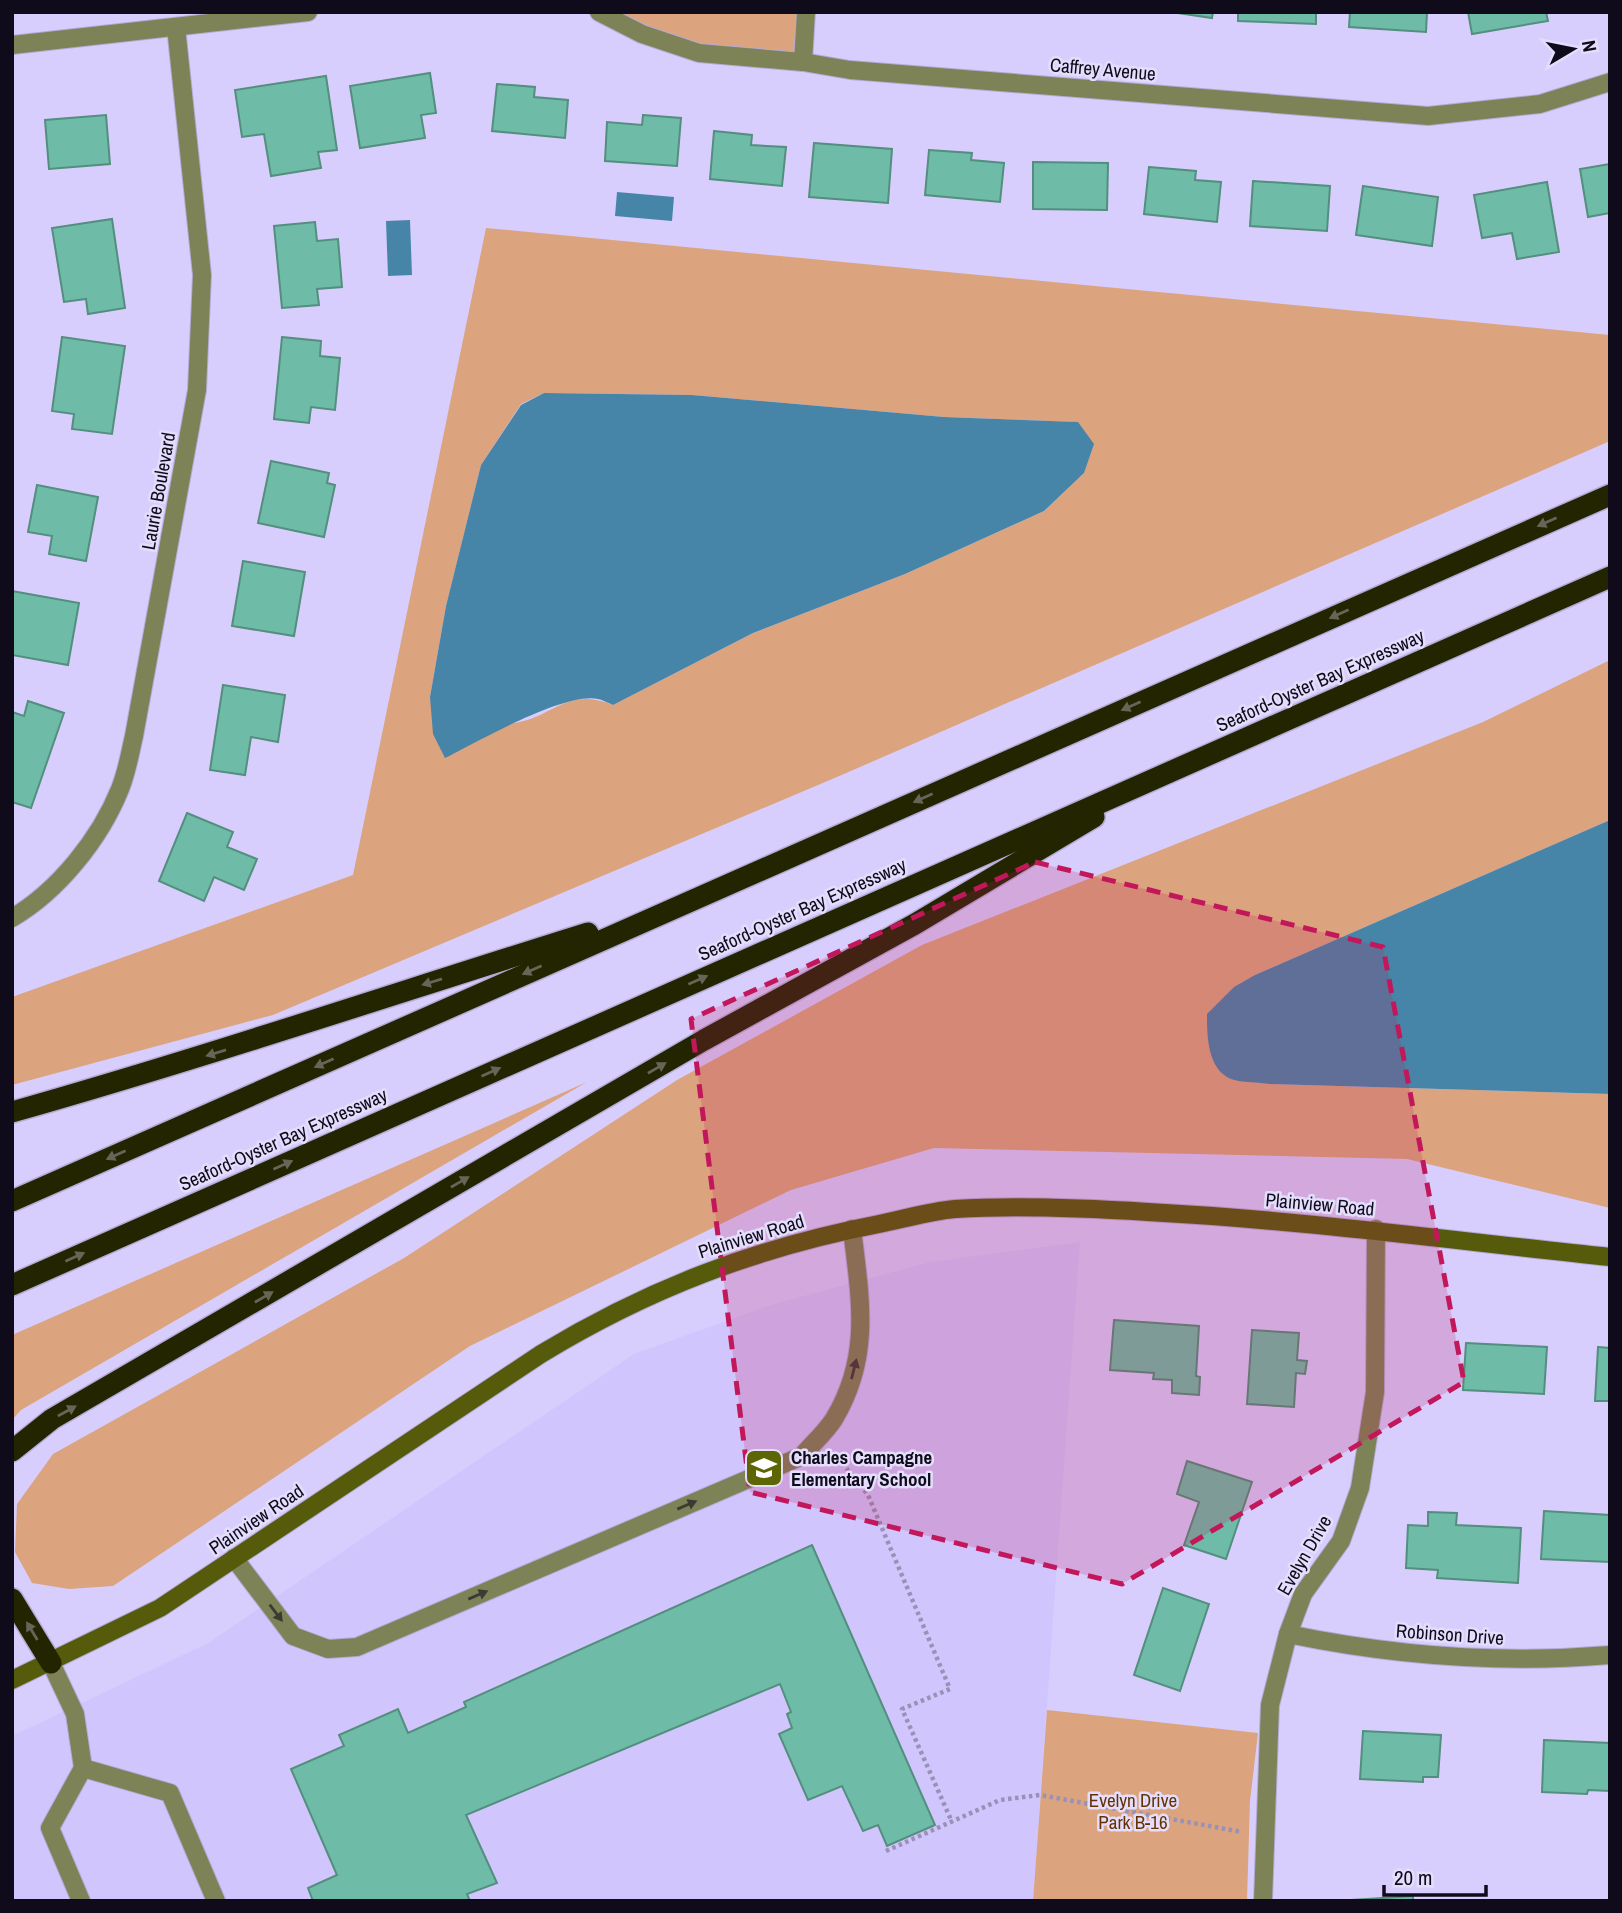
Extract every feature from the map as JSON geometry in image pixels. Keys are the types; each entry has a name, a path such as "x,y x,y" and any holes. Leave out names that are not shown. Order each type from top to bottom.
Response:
{"highway":[{"path":"12,1201 1610,495"},
{"name":"Seaford-Oyster Bay Expressway","path":"12,1284 1610,577"},
{"path":"12,1451 52,1419 704,1040 915,924 1176,768"},
{"path":"12,1112 226,1050 356,1006 684,903"},
{"path":"12,1599 51,1663"}],"main road":[{"name":"Plainview Road","path":"12,1680 160,1608 541,1354 592,1323 705,1270 852,1229 952,1209 1065,1208 1203,1215 1376,1229 1610,1257"}],"street":[{"path":"12,45 308,12"},
{"name":"Caffrey Avenue","path":"599,12 642,34 699,53 803,62 850,70 1428,116 1540,104 1610,82"},
{"path":"803,62 806,12"},
{"name":"Laurie Boulevard","path":"12,918 31,907 73,865 102,824 120,789 139,709 197,390 202,275 176,27"},
{"path":"234,1558 293,1636 328,1649 357,1647 802,1456 834,1420 855,1373 863,1314 852,1229"},
{"name":"Evelyn Drive","path":"1263,1901 1270,1705 1288,1634 1303,1594 1341,1541 1360,1488 1375,1392 1376,1229"},
{"name":"Robinson Drive","path":"1288,1634 1349,1647 1479,1659 1610,1655"},
{"path":"51,1663 75,1714 83,1768 50,1828 82,1901"},
{"path":"83,1768 170,1793 216,1901"}],"path":[{"path":"842,1463 868,1495 950,1689 902,1709 951,1822"},
{"path":"886,1851 1000,1800 1040,1796 1264,1836"}],"highlighted area":[{"path":"1035,862 1383,947 1464,1382 1122,1584 750,1492 691,1019"}],"shaded area":[{"name":"Charles Campagne Elementary School","path":"1080,1242 1033,1901 12,1901 12,1736 208,1643 634,1354 770,1305 930,1262"}],"green space":[{"path":"599,12 806,12 803,62 699,53"},
{"path":"486,228 1610,335 1610,441 837,777 273,1015 12,1085 12,997 353,875","holes":["544,393 692,395 944,417 1077,422 1084,473 1044,511 905,574 753,633 613,705 597,700 571,701 528,720 508,723 430,697 446,606 481,465 521,404"]},
{"path":"1610,660 1610,820 1255,975 1271,1084 1610,1094 1610,1208 1407,1159 934,1148 791,1190 470,1346 113,1586 69,1589 32,1583 15,1552 17,1504 53,1454 404,1258 677,1080 922,945 1483,722"},
{"path":"587,1082 21,1410 12,1420 12,1335"},
{"name":"Evelyn Drive Park B-16","path":"1047,1710 1258,1733 1250,1801 1247,1901 1033,1901"}],"water":[{"path":"617,192 674,197 672,221 615,216"},
{"path":"410,220 412,275 388,276 386,221"},
{"path":"544,393 692,395 944,417 1078,422 1094,444 1084,473 1044,511 905,574 753,633 613,705 598,699 564,703 499,730 445,758 433,734 430,697 446,606 481,465 521,405"},
{"path":"1610,820 1610,1094 1270,1084 1231,1079 1217,1068 1210,1051 1207,1014 1234,987 1255,975"}],"building":[{"path":"1171,12 1213,12 1212,18"},
{"path":"1238,12 1316,12 1316,24 1238,21"},
{"path":"1350,12 1427,12 1426,32 1349,27"},
{"path":"1468,12 1546,12 1548,21 1472,34"},
{"path":"430,73 436,113 421,115 425,138 360,148 350,86"},
{"path":"326,76 337,150 318,152 321,168 271,176 264,134 242,137 235,90"},
{"path":"497,84 535,87 534,97 568,100 565,138 492,131"},
{"path":"106,115 110,164 49,169 45,120"},
{"path":"643,115 681,118 677,166 605,161 607,122 642,125"},
{"path":"714,131 752,135 751,145 786,147 782,186 710,179"},
{"path":"814,143 892,149 888,203 809,197"},
{"path":"929,150 972,153 971,160 1004,163 1000,202 925,195"},
{"path":"1033,162 1108,163 1107,210 1033,209"},
{"path":"1610,164 1610,213 1588,217 1580,169"},
{"path":"1149,167 1196,171 1195,180 1221,182 1217,222 1144,214"},
{"path":"1253,181 1330,186 1327,231 1250,226"},
{"path":"1547,182 1559,252 1517,259 1512,233 1482,238 1474,195"},
{"path":"1363,186 1438,197 1432,246 1356,235"},
{"path":"112,219 125,308 88,314 86,299 64,302 52,228"},
{"path":"315,222 317,241 338,239 342,287 317,289 319,305 282,308 274,226"},
{"path":"62,337 125,346 112,434 72,429 74,414 52,411"},
{"path":"282,337 321,341 320,356 340,358 335,410 311,407 309,423 274,419"},
{"path":"271,461 329,473 327,483 335,485 324,537 258,523"},
{"path":"37,485 98,497 86,561 49,554 52,536 28,532"},
{"path":"243,561 305,572 294,636 232,626"},
{"path":"12,591 79,603 68,665 12,655"},
{"path":"223,685 285,695 278,742 251,737 245,775 210,770"},
{"path":"28,701 64,713 31,808 12,802 12,712 24,716"},
{"path":"187,813 233,832 227,847 257,859 244,890 214,877 204,901 159,881"},
{"path":"1114,1320 1199,1326 1196,1376 1200,1377 1199,1395 1172,1393 1172,1380 1153,1379 1154,1373 1110,1370"},
{"path":"1252,1330 1299,1333 1297,1360 1307,1361 1305,1374 1296,1373 1294,1407 1247,1404"},
{"path":"1466,1343 1547,1347 1544,1394 1463,1390"},
{"path":"1598,1347 1610,1348 1610,1401 1595,1401"},
{"path":"1187,1461 1252,1482 1226,1559 1184,1545 1199,1502 1177,1494"},
{"path":"1544,1511 1610,1515 1610,1562 1541,1559"},
{"path":"1428,1512 1457,1513 1456,1525 1521,1528 1518,1583 1437,1578 1438,1570 1406,1568 1408,1525 1428,1526"},
{"path":"812,1545 935,1825 887,1846 878,1825 863,1831 842,1786 808,1800 779,1734 792,1728 787,1714 791,1712 780,1684 466,1815 497,1883 467,1894 470,1901 313,1901 308,1888 337,1875 291,1769 344,1746 339,1735 398,1709 408,1733 466,1707 464,1702"},
{"path":"1163,1588 1209,1604 1180,1691 1134,1675"},
{"path":"1363,1731 1441,1735 1438,1777 1423,1777 1423,1782 1360,1779"},
{"path":"1544,1740 1610,1743 1610,1791 1588,1790 1587,1794 1542,1792"},
{"path":"1413,1896 1413,1901 1352,1901 1352,1900"}],"place":[{"name":"Charles Campagne Elementary School","path":"764,1468"}]}
